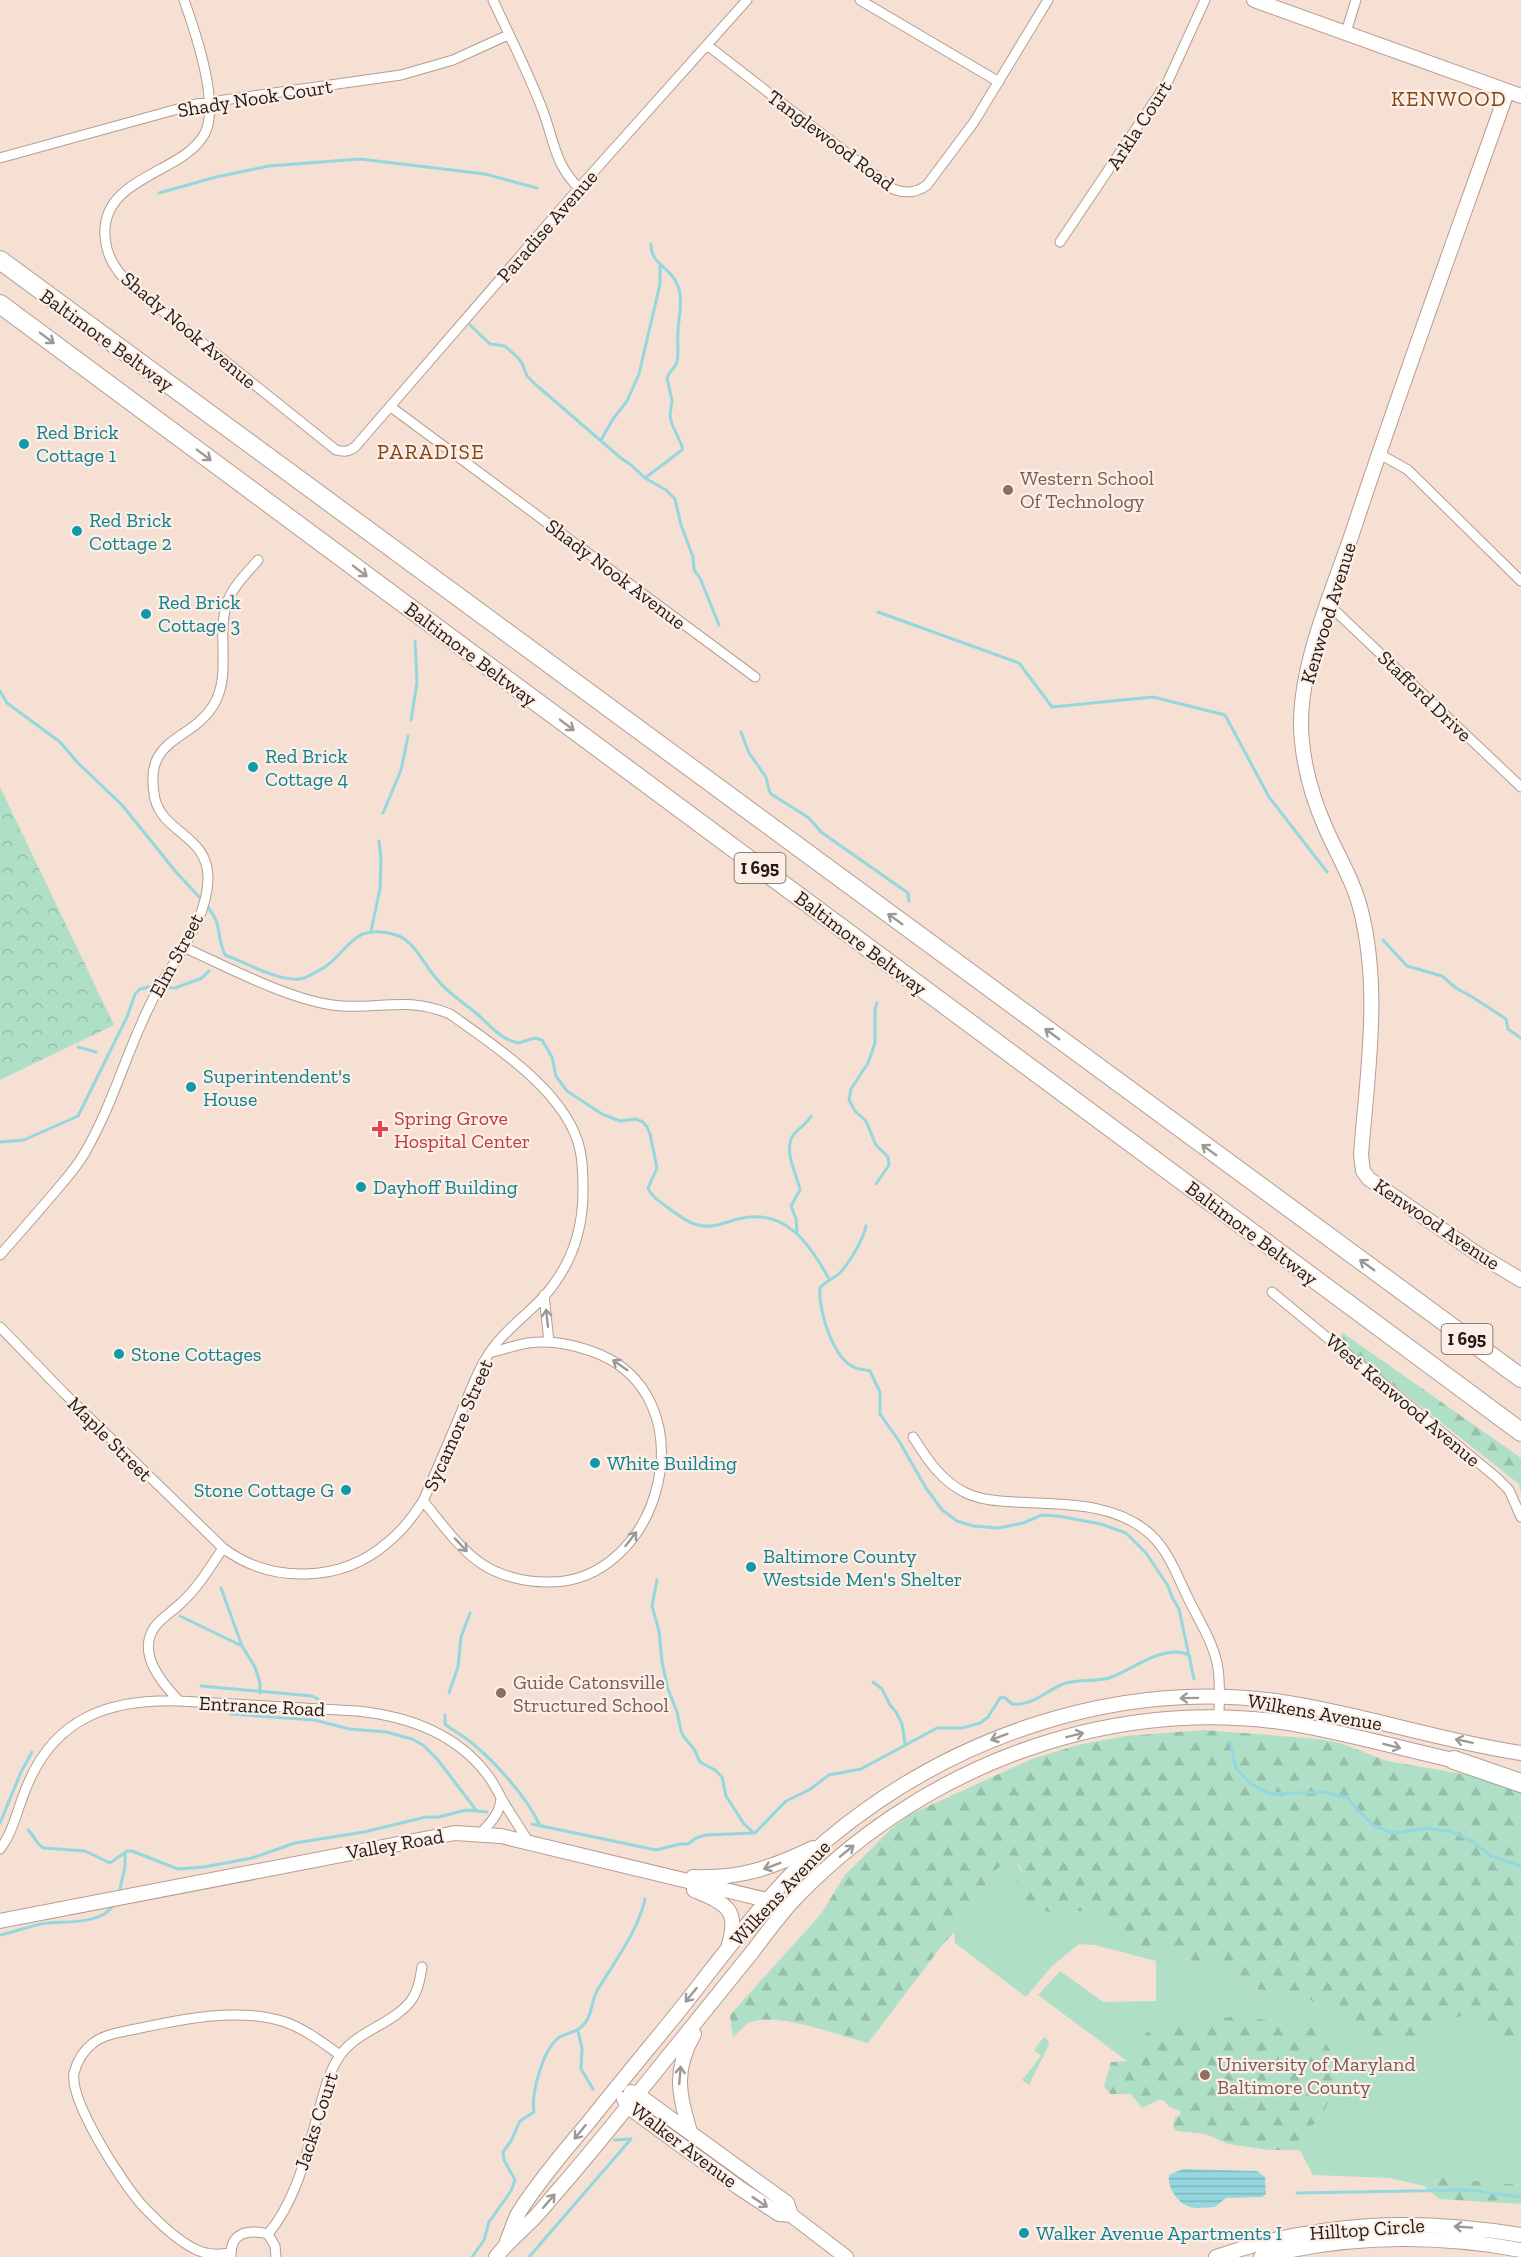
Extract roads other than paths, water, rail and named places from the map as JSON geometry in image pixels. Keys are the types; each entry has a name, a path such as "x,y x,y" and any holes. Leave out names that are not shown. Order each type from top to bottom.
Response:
{"highway":[{"name":"Baltimore Beltway","path":"0,260 1521,1378"},
{"name":"Baltimore Beltway","path":"0,304 1521,1432"},
{"path":"1435,1315 1521,1370"},
{"path":"1454,1760 1521,1783"}],"main road":[{"path":"1254,0 1514,94"},
{"name":"Kenwood Avenue","path":"1514,94 1378,453 1311,654 1303,695 1301,735 1304,758 1316,806 1353,885 1361,909 1369,953 1372,989 1361,1155 1363,1171 1369,1179 1476,1253 1521,1280"},
{"name":"Wilkens Avenue","path":"496,2257 507,2241 517,2215 565,2150 768,1900 825,1842 863,1812 938,1764 976,1746 1065,1715 1107,1706 1184,1698 1279,1702 1521,1753"},
{"name":"Wilkens Avenue","path":"507,2241 530,2222 580,2165 789,1905 838,1858 876,1827 937,1788 984,1765 1029,1748 1110,1726 1185,1718 1219,1718 1278,1722 1315,1728 1521,1774"},
{"name":"Valley Road","path":"0,1921 429,1836 455,1833 480,1834 530,1844 789,1905"},
{"path":"656,1875 712,1878 751,1874 776,1866 825,1842"},
{"path":"656,1875 722,1902 730,1911 733,1920 734,1930 728,1950"},
{"path":"690,2132 680,2095 681,2064 685,2049 709,2006"},
{"name":"Walker Avenue","path":"617,2087 637,2094 787,2203 791,2215"},
{"name":"Walker Avenue","path":"617,2087 627,2106 779,2214 791,2215 846,2257"},
{"name":"Hilltop Circle","path":"1216,2257 1288,2236 1333,2228 1377,2224 1471,2227 1521,2235"},
{"name":"Hilltop Circle","path":"1261,2257 1292,2249 1378,2239 1420,2238 1470,2241 1521,2250"}],"street":[{"name":"Shady Nook Avenue","path":"184,0 208,85 210,118 205,133 197,144 138,181 113,206 104,229 109,256 116,270 151,302 336,450 349,452"},
{"path":"493,0 542,108 560,166 567,177 579,188"},
{"name":"Paradise Avenue","path":"349,452 391,407 579,188 747,0"},
{"path":"860,0 999,82"},
{"name":"Tanglewood Road","path":"707,45 893,189 901,192 919,191 927,185 974,122 1048,0"},
{"name":"Arkla Court","path":"1060,242 1168,81 1205,0"},
{"path":"1346,32 1356,0"},
{"name":"Shady Nook Court","path":"0,158 196,104 401,75 453,60 508,34"},
{"name":"Shady Nook Avenue","path":"391,407 755,677"},
{"path":"1378,453 1408,470 1521,581"},
{"name":"Elm Street","path":"0,1255 84,1154 100,1123 156,992 202,910 208,878 203,855 190,838 162,814 156,801 153,774 162,750 202,720 213,706 223,676 225,617 228,600 258,560"},
{"name":"Stafford Drive","path":"1328,604 1521,788"},
{"name":"Sycamore Street","path":"183,947 278,989 333,1005 394,1003 435,1008 450,1014 548,1091 562,1108 580,1149 583,1197 575,1245 565,1268 554,1284 489,1353 423,1501 411,1519 386,1544 354,1564 313,1574 270,1572 236,1558 223,1548"},
{"name":"West Kenwood Avenue","path":"1272,1292 1497,1478 1509,1490 1521,1517"},
{"path":"544,1295 549,1342"},
{"name":"Maple Street","path":"0,1327 88,1417 223,1548"},
{"path":"423,1501 466,1551 483,1564 506,1575 532,1582 556,1583 593,1574 626,1546 644,1520 657,1489 661,1444 659,1423 653,1404 628,1371 612,1359 577,1346 549,1342 529,1343 489,1353"},
{"path":"913,1437 940,1475 964,1492 980,1498 999,1501 1102,1509 1138,1524 1151,1534 1172,1564 1214,1651 1219,1673 1219,1718"},
{"name":"Entrance Road","path":"223,1548 198,1585 181,1604 161,1620 152,1630 149,1639 151,1661 156,1673 179,1701 357,1711 403,1718 436,1731 462,1749 487,1773 530,1844"},
{"path":"0,1849 11,1830 30,1778 52,1744 64,1731 82,1719 125,1704 154,1700 179,1701"},
{"path":"480,1834 496,1816 501,1798"},
{"name":"Jacks Court","path":"268,2234 281,2215 306,2160 326,2085 340,2055 365,2033 400,2011 411,2001 422,1967"},
{"path":"276,2257 275,2246 268,2234 253,2231 244,2233 237,2238 230,2255 220,2255 195,2249 159,2220 133,2193 78,2101 74,2075 78,2061 84,2051 95,2041 113,2034 169,2022 246,2015 285,2022 305,2031 340,2055"}],"water":[{"path":"1183,2169 1257,2171 1265,2177 1266,2194 1262,2197 1226,2198 1215,2207 1190,2207 1178,2199 1169,2180 1169,2175"}],"waterway":[{"path":"159,193 216,177 269,166 360,159 485,174 537,188"},
{"path":"645,478 682,450 670,416 672,400 667,378 678,359 679,288 673,277 654,256 651,244"},
{"path":"601,440 627,401 639,374 660,284 660,266"},
{"path":"469,324 490,344 505,346 522,363 527,376 535,384 645,478 666,490 675,499 681,525 693,557 694,570 700,578 719,625"},
{"path":"878,612 1019,663 1052,707 1153,697 1225,715 1269,797 1327,872"},
{"path":"411,720 417,683 415,641"},
{"path":"0,691 7,703 60,742 78,763 122,805 176,872 202,900"},
{"path":"741,732 749,753 766,777 771,794 809,818 821,832 908,893 909,901"},
{"path":"383,813 401,770 408,736"},
{"path":"371,931 380,889 379,841"},
{"path":"206,905 217,924 225,955 271,974 290,979 303,978 328,965 351,942 368,932 380,932 402,938 413,947 445,988 501,1035 518,1043 535,1038 542,1040 552,1057 556,1076 567,1091 602,1114 620,1121 636,1119 643,1122 650,1134 657,1168 648,1188 659,1201 686,1220 703,1226 714,1226 755,1217 769,1218 782,1223 804,1241 829,1279"},
{"path":"1383,940 1407,966 1442,976 1456,988 1506,1019 1508,1029 1521,1038"},
{"path":"0,1142 24,1140 78,1116 127,1017 135,994 140,989 153,986 175,988 202,978 209,971"},
{"path":"876,1184 889,1165 888,1157 876,1145 866,1121 855,1111 849,1100 851,1089 868,1063 875,1043 877,1003"},
{"path":"78,1047 96,1052"},
{"path":"797,1232 796,1219 791,1206 800,1190 789,1147 794,1134 811,1116"},
{"path":"866,1226 858,1246 845,1267 820,1288 824,1321 840,1355 856,1368 870,1371 880,1392 880,1414 899,1441 926,1488 942,1510 957,1521 973,1526 999,1528 1023,1523 1042,1515 1101,1524 1126,1533 1146,1553 1168,1586 1179,1609 1194,1679"},
{"path":"657,1580 652,1606 659,1631 668,1689 681,1731 700,1762 715,1770 722,1777 726,1796 744,1824 754,1833"},
{"path":"221,1588 242,1646 255,1667 260,1683 260,1693"},
{"path":"449,1693 458,1667 461,1637 470,1613"},
{"path":"180,1616 242,1646"},
{"path":"532,1824 656,1850 688,1844 706,1835 755,1833 786,1801 809,1790 829,1775 861,1769 937,1728 962,1728 980,1723 988,1717 1000,1698 1004,1697 1012,1704 1026,1703 1063,1684 1109,1678 1167,1653 1177,1652 1190,1657"},
{"path":"873,1682 882,1689 896,1712 902,1724 905,1744"},
{"path":"201,1686 312,1696 318,1699"},
{"path":"230,1714 314,1720 350,1729 386,1732 412,1739 423,1745 438,1760 476,1810"},
{"path":"445,1715 445,1724 469,1740 510,1780 539,1824"},
{"path":"1230,1742 1236,1768 1251,1784 1270,1794 1324,1792 1348,1798 1374,1826 1393,1833 1428,1828 1452,1832 1472,1841 1491,1856 1521,1866"},
{"path":"0,1823 21,1772 32,1752"},
{"path":"28,1830 44,1848 85,1851 110,1863 127,1851 132,1851 178,1869 204,1867 252,1858 295,1843 364,1832 426,1817 439,1817 466,1810 487,1812"},
{"path":"119,1893 125,1867 125,1854"},
{"path":"472,2257 484,2240 489,2222 511,2191 515,2180 504,2160 503,2152 520,2121 534,2112 534,2095 542,2064 557,2039 579,2029 588,2019 596,1993 632,1934 645,1899"},
{"path":"0,1935 41,1924 90,1919 100,1916 114,1904"},
{"path":"578,2031 582,2048 581,2069 593,2089"},
{"path":"614,2140 631,2139"},
{"path":"529,2257 631,2139"},
{"path":"1297,2193 1469,2190 1521,2197"}],"place":[{"name":"Red Brick Cottage 1","path":"24,444"},
{"name":"Western School Of Technology","path":"1008,490"},
{"name":"Red Brick Cottage 2","path":"77,531"},
{"name":"Red Brick Cottage 3","path":"146,614"},
{"name":"Red Brick Cottage 4","path":"253,767"},
{"name":"Superintendent's House","path":"191,1087"},
{"name":"Spring Grove Hospital Center","path":"380,1129"},
{"name":"Dayhoff Building","path":"361,1187"},
{"name":"Stone Cottages","path":"119,1354"},
{"name":"White Building","path":"595,1463"},
{"name":"Stone Cottage G","path":"346,1490"},
{"name":"Baltimore County Westside Men's Shelter","path":"751,1567"},
{"name":"Guide Catonsville Structured School","path":"501,1693"},
{"name":"University of Maryland Baltimore County","path":"1205,2075"},
{"name":"Walker Avenue Apartments I","path":"1024,2233"}],"district":[{"name":"KENWOOD","path":"1449,99"},
{"name":"PARADISE","path":"431,452"}]}
